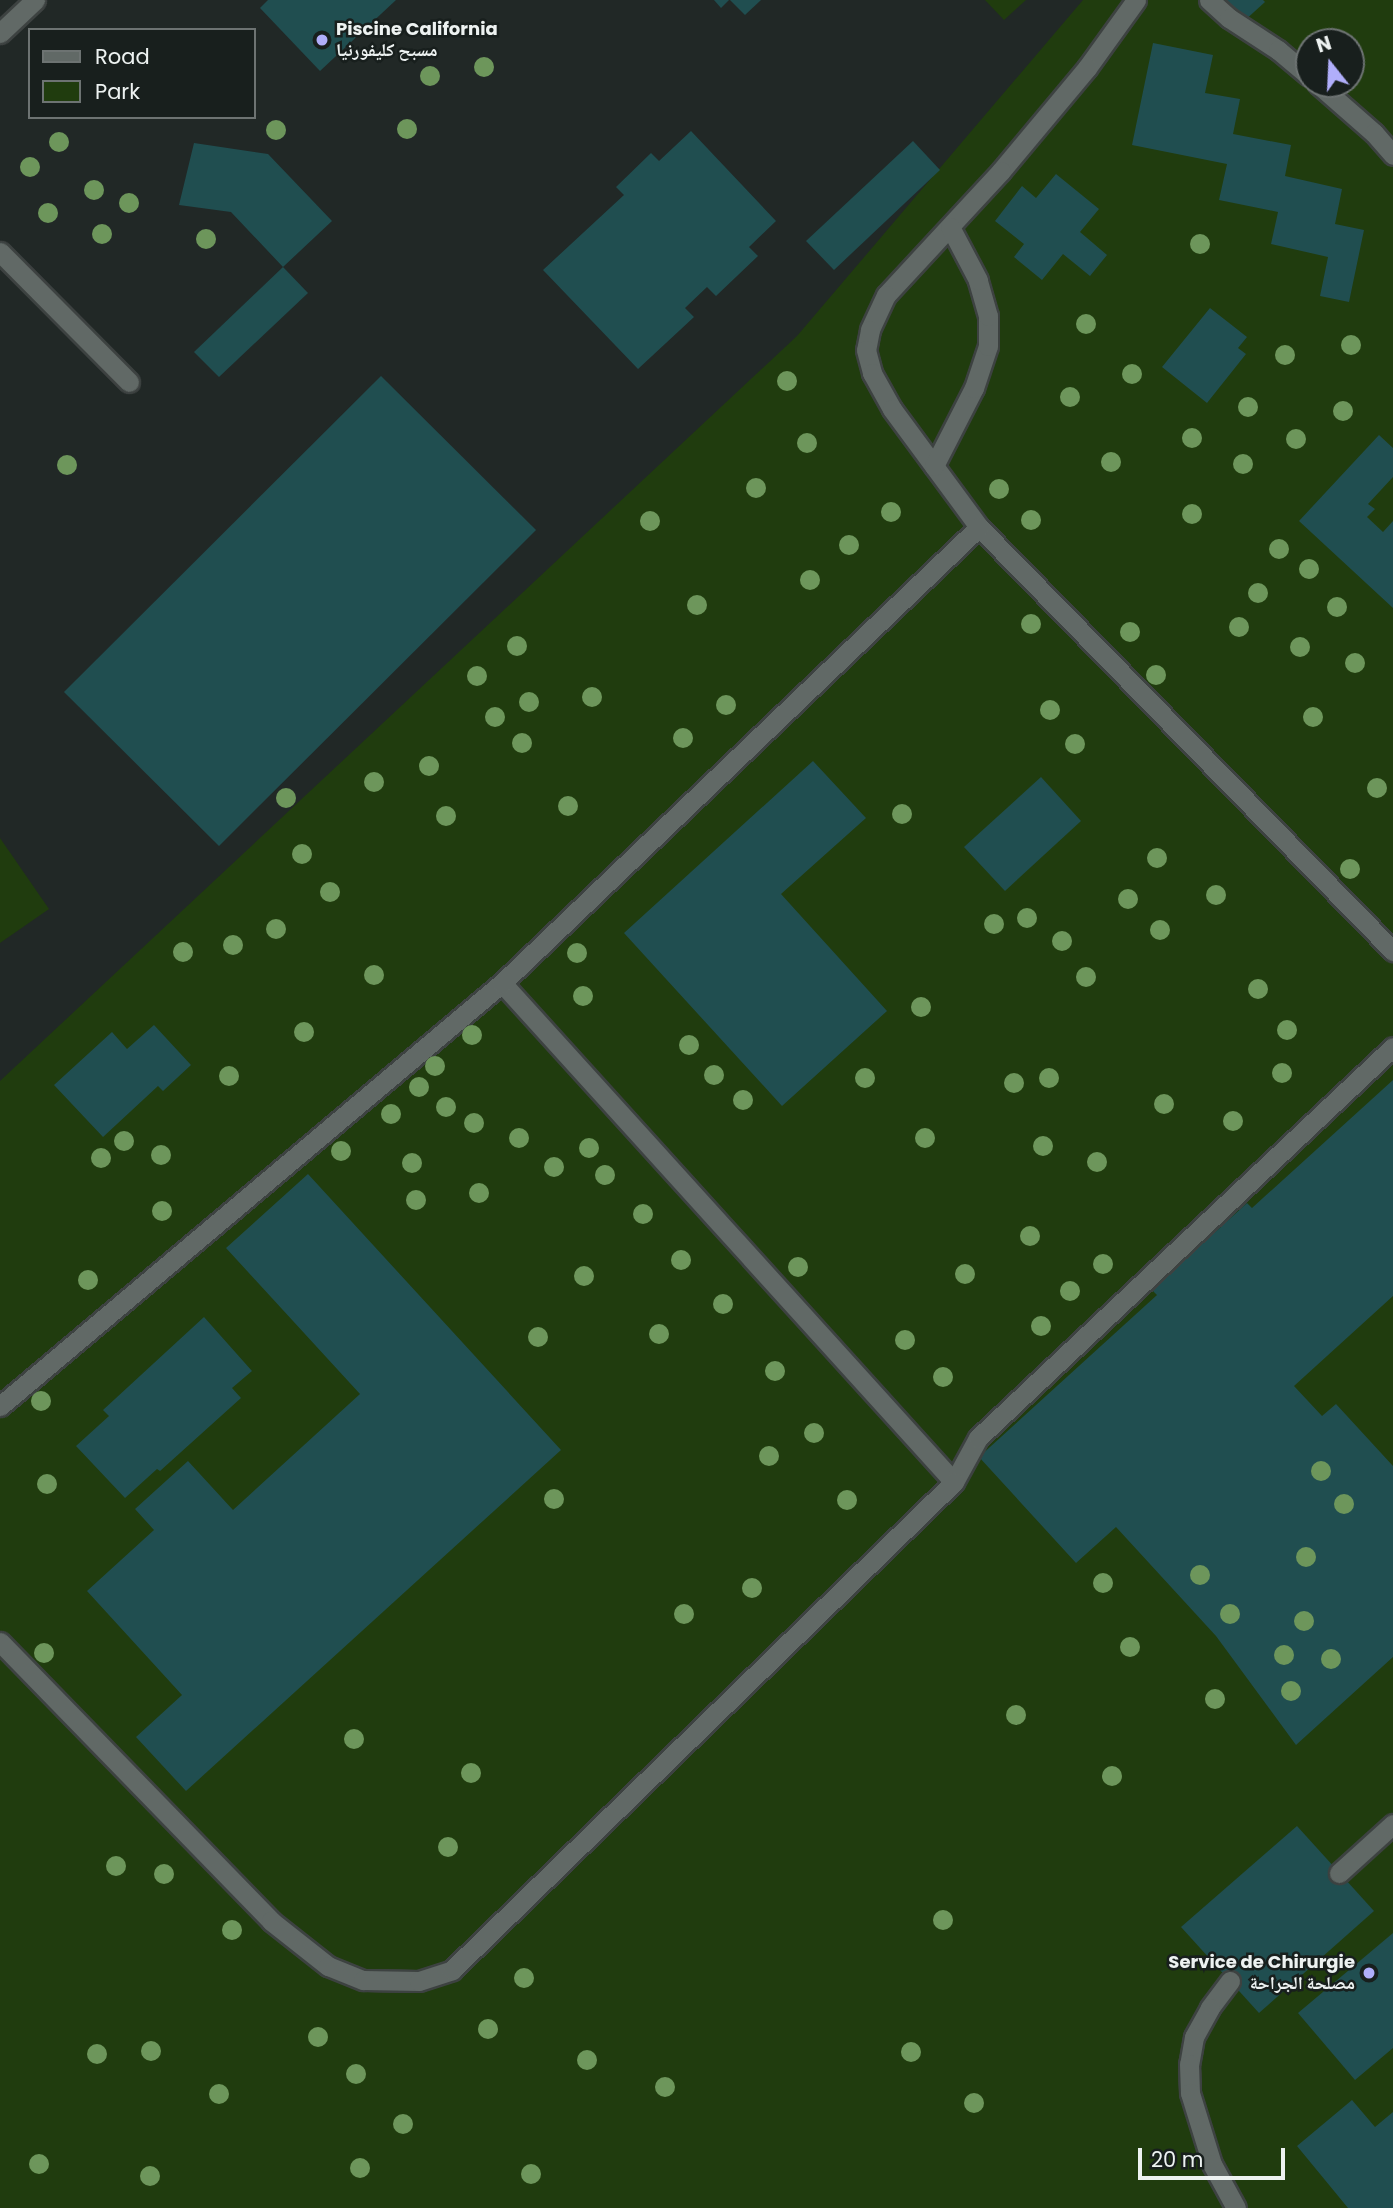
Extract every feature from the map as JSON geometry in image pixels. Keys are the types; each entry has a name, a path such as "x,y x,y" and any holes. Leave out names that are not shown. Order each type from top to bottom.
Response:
{"street":[{"path":"0,33 35,0"},
{"path":"1136,0 1087,68 1001,171 886,295 870,330 866,350 872,373 892,409 979,527 1393,951"},
{"path":"1209,0 1229,18 1279,50 1295,64"},
{"path":"1334,98 1374,133 1393,155"},
{"path":"934,466 974,388 988,346 988,316 978,280 950,227"},
{"path":"0,251 129,382"},
{"path":"0,1406 502,983 979,527"},
{"path":"502,983 954,1482"},
{"path":"0,1642 271,1921 328,1966 363,1980 419,1981 452,1970 954,1482 978,1438 1393,1047"},
{"path":"1339,1873 1393,1824"},
{"path":"1230,1981 1210,2008 1194,2037 1189,2064 1189,2093 1212,2164 1236,2208"}],"green space":[{"path":"985,0 1026,0 1004,20"},
{"path":"1083,0 1393,0 1393,2208 0,2208 0,1081 797,336"},
{"path":"0,838 49,909 0,943"}],"building":[{"name":"Piscine California مسبح كليفورنيا","path":"268,0 396,0 320,71 260,8"},
{"path":"714,0 729,0 721,8"},
{"path":"730,0 761,0 745,15"},
{"path":"1223,0 1263,0 1265,2 1243,22"},
{"path":"1153,43 1213,55 1205,93 1240,99 1233,134 1291,145 1285,176 1342,189 1335,224 1364,230 1349,302 1320,296 1328,257 1271,244 1278,212 1219,200 1227,164 1132,145"},
{"path":"691,131 776,221 749,247 758,256 716,296 707,287 685,308 694,317 638,369 543,270 624,195 616,187 651,153 659,161"},
{"path":"913,141 940,170 834,270 806,241"},
{"path":"194,143 268,154 332,221 283,267 231,212 179,205"},
{"path":"1056,174 1099,209 1080,232 1107,255 1090,276 1063,254 1042,280 1014,257 1024,244 995,221 1022,186 1036,198"},
{"path":"283,267 308,293 219,377 194,352"},
{"path":"1210,308 1247,337 1238,348 1246,354 1207,403 1162,367"},
{"path":"381,376 536,530 219,846 64,692"},
{"path":"1379,435 1393,448 1393,477 1368,504 1375,509 1367,517 1383,532 1393,521 1393,608 1299,521"},
{"path":"813,761 866,818 781,894 887,1011 782,1106 624,933"},
{"path":"1041,777 1081,821 1005,891 964,847"},
{"path":"154,1025 191,1065 163,1091 158,1086 103,1137 54,1085 112,1032 127,1049"},
{"path":"1393,1080 1393,1296 1294,1386 1322,1416 1336,1404 1393,1466 1393,1657 1296,1745 1216,1636 1116,1527 1076,1563 979,1457 1157,1295 1152,1290 1247,1203 1252,1208"},
{"path":"308,1174 561,1450 186,1791 136,1737 182,1695 87,1591 154,1530 135,1509 188,1461 233,1510 360,1394 226,1248"},
{"path":"204,1317 252,1371 232,1388 241,1398 160,1471 157,1469 125,1498 76,1446 109,1416 103,1410"},
{"path":"1297,1826 1374,1911 1259,2013 1181,1927"},
{"name":"Service de Chirurgie مصلحة الجراحة","path":"1393,1933 1393,2048 1355,2080 1298,2013"},
{"path":"1352,2100 1375,2127 1393,2112 1393,2208 1348,2208 1297,2146"}],"place":[{"name":"Piscine California مسبح كليفورنيا","path":"322,40"},
{"name":"Service de Chirurgie مصلحة الجراحة","path":"1369,1973"}]}
